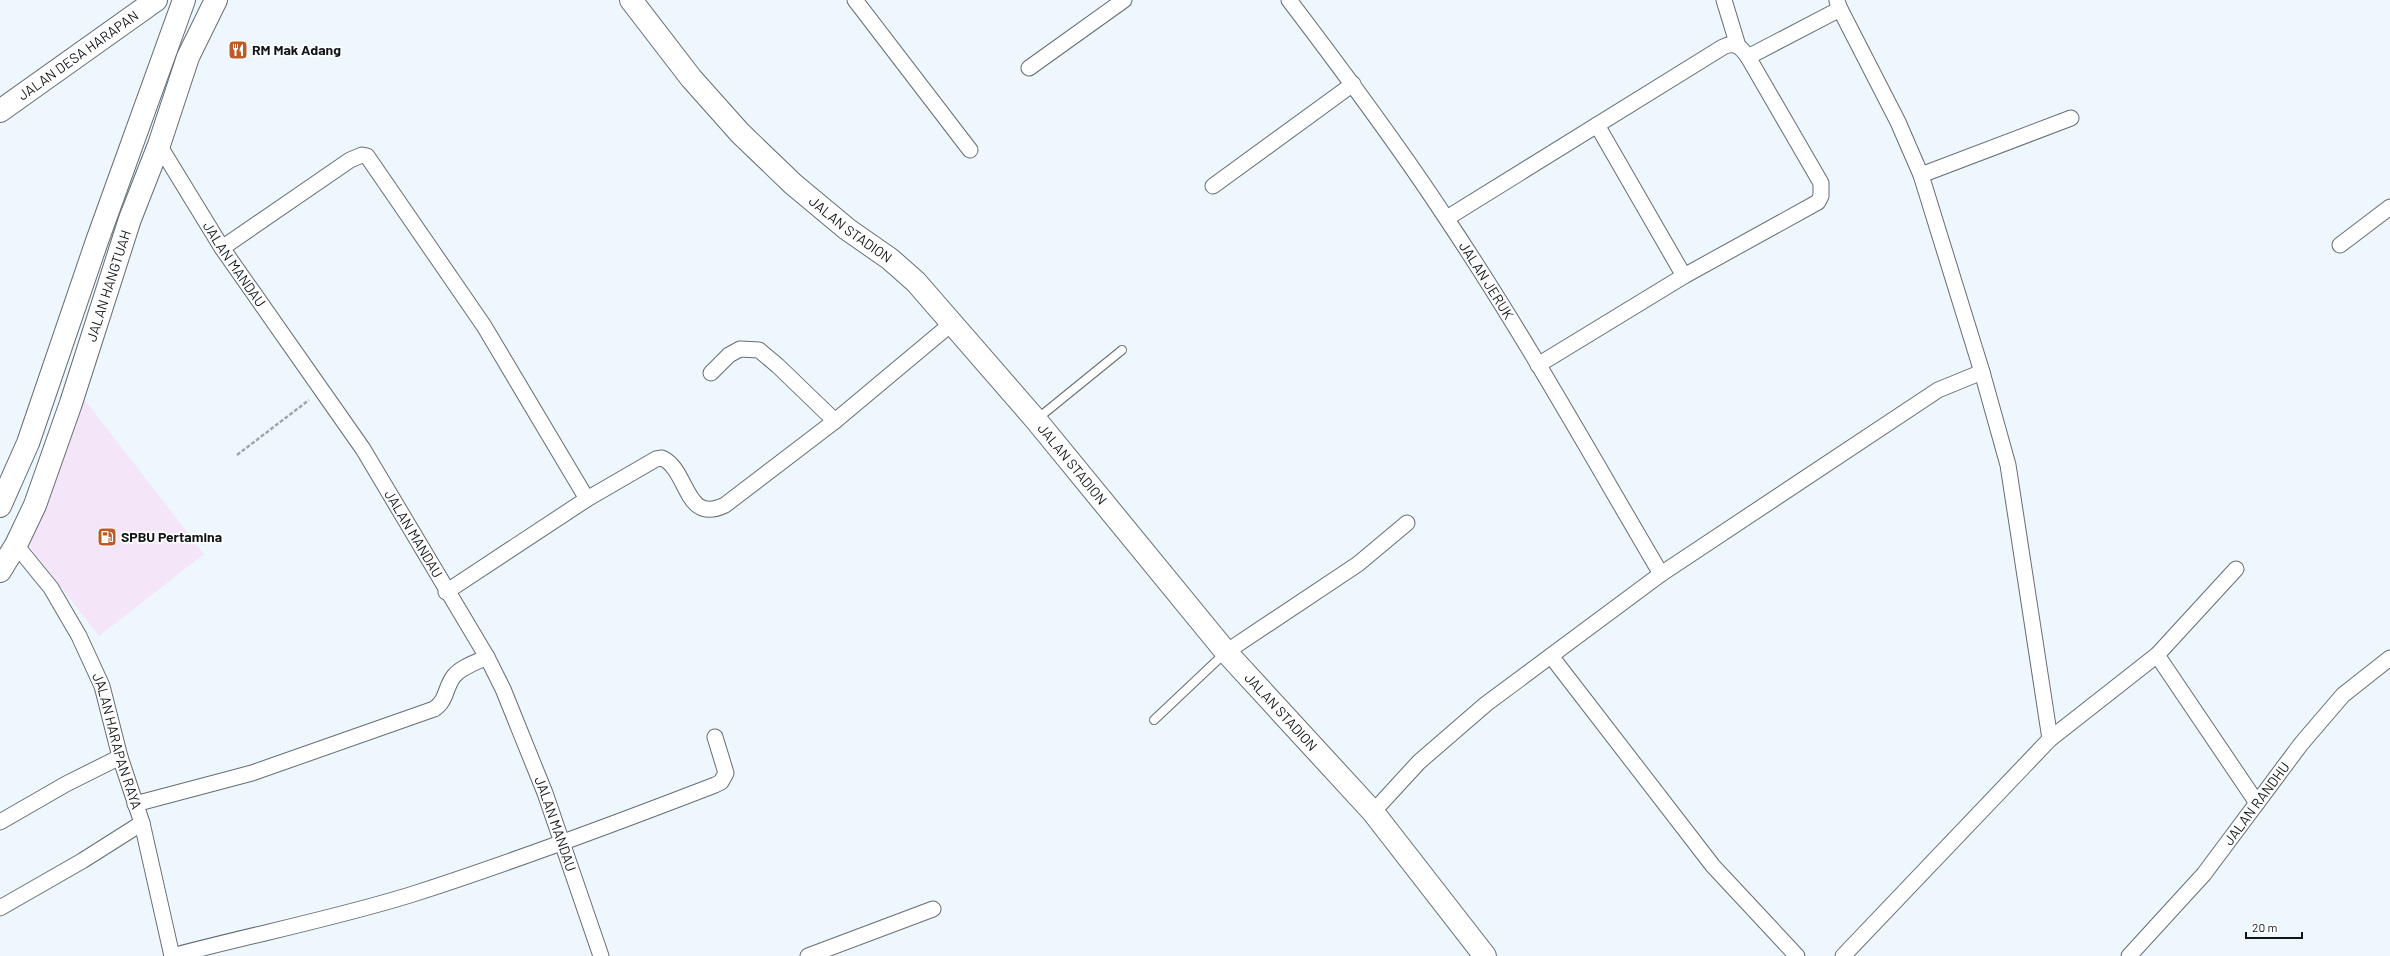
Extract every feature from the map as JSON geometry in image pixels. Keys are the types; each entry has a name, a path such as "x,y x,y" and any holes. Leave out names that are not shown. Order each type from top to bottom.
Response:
{"main road":[{"name":"JALAN DESA HARAPAN","path":"0,111 156,0"},
{"name":"JALAN HANGTUAH","path":"0,505 28,443 77,298 184,0"},
{"name":"JALAN HANGTUAH","path":"0,571 16,545 37,498 71,403 130,219 159,145 188,57 216,0"},
{"name":"JALAN STADION","path":"635,1 690,78 740,133 793,184 847,229 890,259 916,282 1036,420 1226,652 1373,812 1485,956"}],"street":[{"path":"855,0 970,150"},
{"path":"1029,68 1124,0"},
{"name":"JALAN JERUK","path":"1289,0 1353,84 1447,218 1538,365 1661,574"},
{"path":"1538,365 1684,276 1813,206 1821,196 1821,183 1743,51 1724,0"},
{"path":"1743,51 1838,4 1898,122 1921,175 1982,372 2008,465 2050,739"},
{"path":"1447,218 1728,44 1743,51"},
{"path":"1213,186 1353,84"},
{"path":"1921,175 2071,118"},
{"path":"1597,125 1684,276"},
{"name":"JALAN MANDAU","path":"159,145 222,248 363,449 446,592 487,657 503,689 546,793 561,844 602,956"},
{"path":"222,248 350,160 362,155 367,156 484,326 587,499"},
{"path":"2340,245 2390,207"},
{"path":"446,592 587,499 656,459 662,458 671,465 692,500 699,507 708,510 718,508 835,421 951,324"},
{"path":"711,372 729,355 740,348 759,350 778,366 835,421"},
{"path":"1373,812 1419,762 1486,704 1661,574 1938,390 1982,372"},
{"path":"1226,652 1358,564 1407,522"},
{"name":"JALAN HARAPAN RAYA","path":"16,545 51,588 79,636 102,686 120,757 142,823 172,956"},
{"path":"1843,956 2050,739 2157,654 2236,569"},
{"path":"2157,654 2257,803"},
{"path":"1551,656 1713,866 1797,956"},
{"path":"136,804 252,773 434,710 441,705 454,676 487,657"},
{"name":"JALAN RANDHU","path":"2129,956 2204,874 2301,744 2343,695 2390,658"},
{"path":"172,956 290,928 409,895 561,844 721,782 725,777 726,769 715,737"},
{"path":"0,822 66,784 120,757"},
{"path":"0,908 82,861 142,823"},
{"path":"808,956 933,909"}],"lane":[{"path":"1036,420 1122,350"},
{"path":"1154,720 1226,652"}],"path":[{"path":"237,455 322,390"}],"shaded area":[{"path":"80,394 204,554 99,636 24,539"}],"place":[{"name":"RM Mak Adang","path":"238,50"},
{"name":"SPBU Pertamina","path":"107,537"}]}
